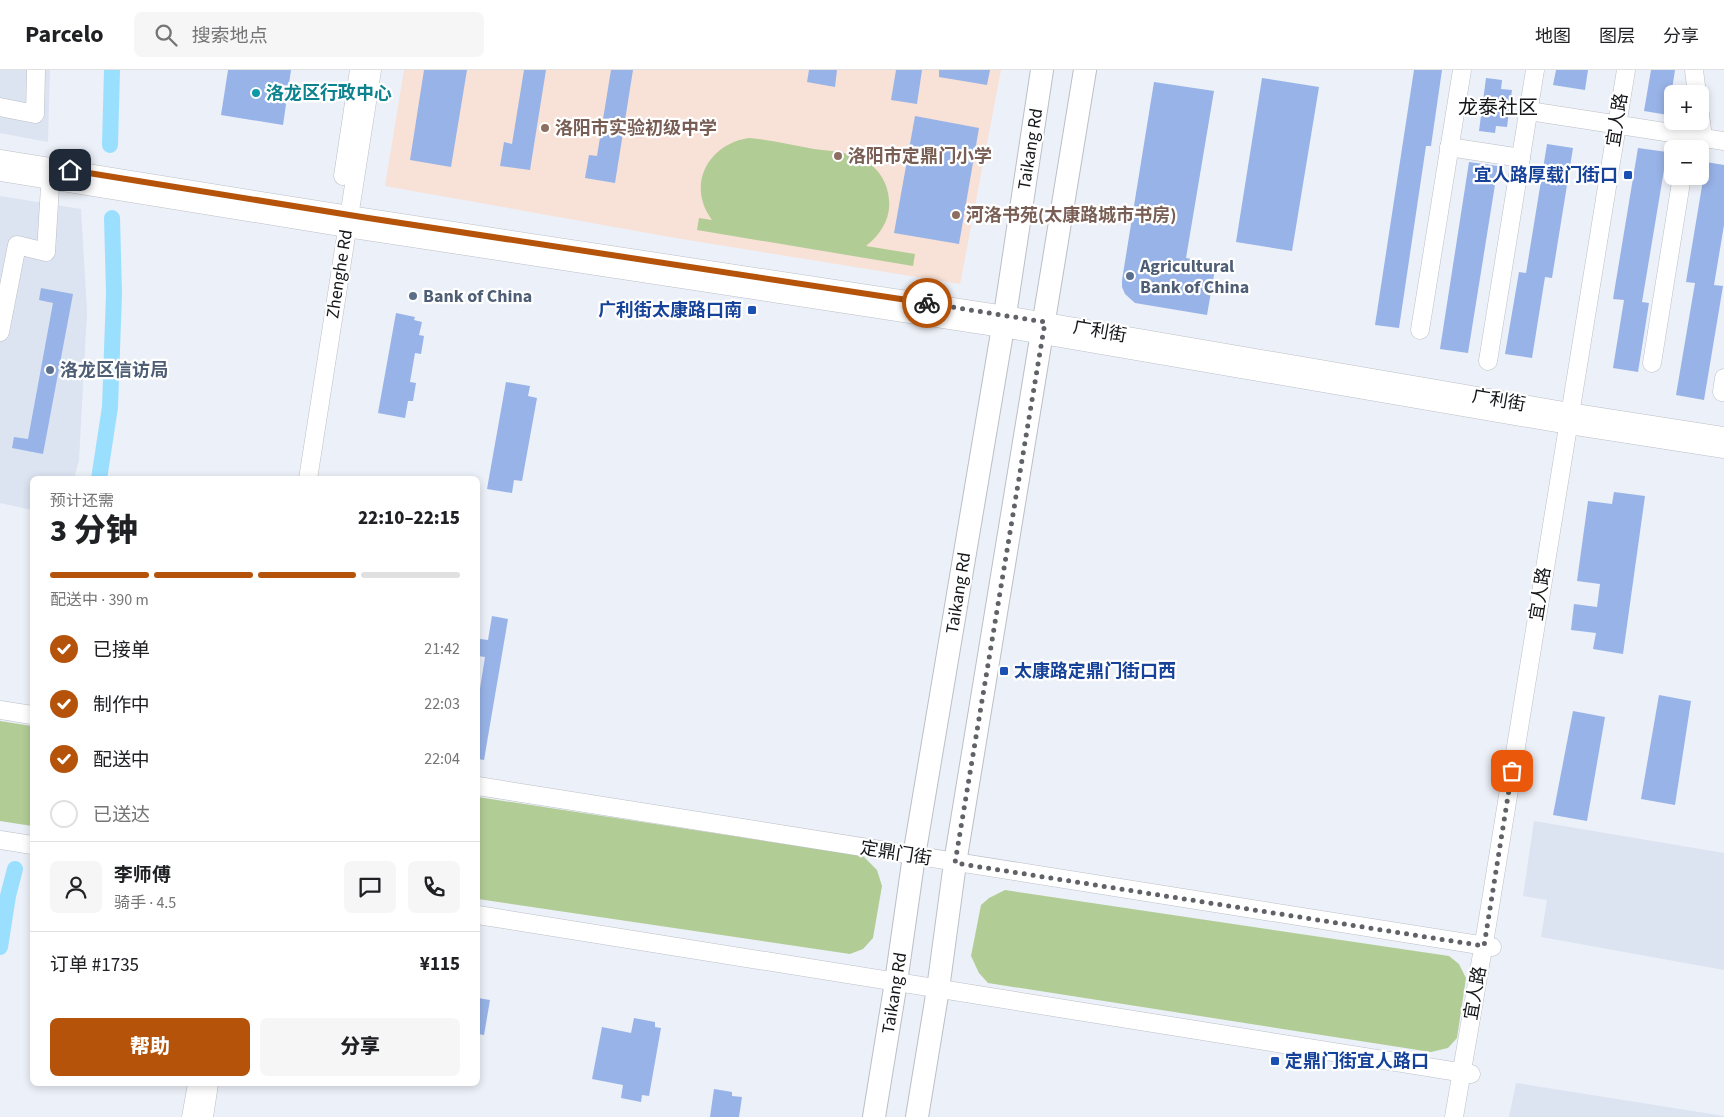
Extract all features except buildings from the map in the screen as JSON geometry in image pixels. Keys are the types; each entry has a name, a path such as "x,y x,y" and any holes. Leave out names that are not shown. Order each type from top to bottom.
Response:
{"main road":[{"name":"Taikang Rd","path":"874,1117 914,856 1004,321 1042,70"},
{"path":"917,1117 938,989 955,863 1085,70"}],"street":[{"path":"0,108 35,114 36,70"},
{"name":"Zhenghe Rd","path":"308,476 360,70"},
{"name":"Zhenghe Rd","path":"297,476 342,220 372,70"},
{"path":"1420,330 1462,70"},
{"path":"1488,361 1535,70"},
{"name":"宜人路","path":"1621,126 1626,70"},
{"name":"宜人路","path":"1454,1117 1466,1073 1488,946 1621,126 1634,70"},
{"path":"1694,70 1696,85"},
{"path":"1529,111 1621,126 1687,140"},
{"path":"1709,141 1724,141"},
{"path":"1450,147 1521,158"},
{"name":"广利街","path":"0,159 50,174"},
{"name":"广利街","path":"0,172 50,174 1004,321 1573,419 1724,448"},
{"path":"0,332 17,245 46,252 50,174"},
{"path":"1652,363 1681,185"},
{"name":"广利街","path":"1573,419 1724,436"},
{"path":"0,710 30,715"},
{"name":"定鼎门街","path":"480,786 1488,946"},
{"path":"0,840 30,845"},
{"path":"480,915 1466,1073"},
{"name":"宜人路","path":"1464,1117 1466,1073"},
{"path":"192,1117 197,1086"},
{"path":"204,1117 209,1086"}],"shaded area":[{"path":"0,70 50,70 48,142 0,133"},
{"path":"404,70 1001,70 960,284 676,238 385,186"},
{"path":"0,196 81,209 87,312 79,460 75,476 30,476 30,510 0,503"},
{"path":"1534,821 1724,853 1724,970 1541,937 1547,900 1523,896"},
{"path":"1516,1083 1724,1116 1724,1117 1509,1117"}],"green space":[{"path":"749,138 834,151 866,161 879,173 885,183 889,207 884,226 866,246 915,254 913,266 697,230 699,218 712,220 704,207 701,193 701,180 705,168 712,157 722,148"},
{"path":"0,721 30,726 30,826 0,821"},
{"path":"480,797 863,856 877,870 882,886 873,938 863,949 850,954 480,899"},
{"path":"1005,890 1449,956 1459,964 1466,978 1457,1038 1448,1048 1431,1052 988,983 979,973 971,956 981,905 989,898"}],"waterway":[{"path":"110,145 112,70"},
{"path":"99,476 110,407 114,293 112,218"},
{"path":"0,947 8,896 15,869"}],"way so far":[{"path":"927,303 1045,322 955,863 1484,946 1512,771"}],"place":[{"name":"洛龙区行政中心","path":"256,93"},
{"name":"洛阳市实验初级中学","path":"545,128"},
{"name":"洛阳市定鼎门小学","path":"838,156"},
{"name":"宜人路厚载门街口","path":"1628,175"},
{"name":"河洛书苑(太康路城市书房)","path":"956,215"},
{"name":"Agricultural Bank of China","path":"1130,276"},
{"name":"Bank of China","path":"413,296"},
{"name":"广利街太康路口南","path":"752,310"},
{"name":"洛龙区信访局","path":"50,370"},
{"name":"太康路定鼎门街口西","path":"1004,671"},
{"name":"定鼎门街宜人路口","path":"1275,1061"}],"district":[{"name":"龙泰社区","path":"1498,107"}],"route":[{"path":"70,170 368,218 927,303"}]}
